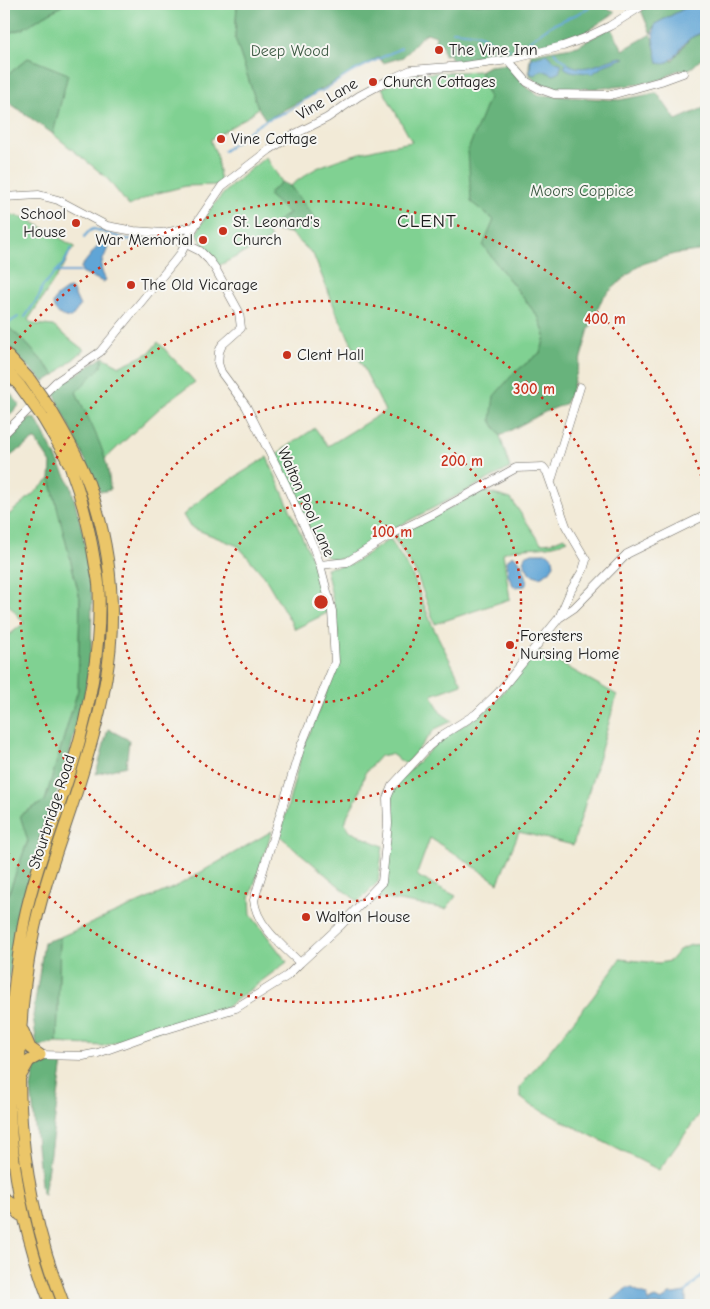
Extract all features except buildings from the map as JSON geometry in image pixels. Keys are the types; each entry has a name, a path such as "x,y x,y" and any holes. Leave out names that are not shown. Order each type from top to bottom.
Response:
{"highway":[{"name":"Stourbridge Road","path":"4,352 25,383 69,465 90,527 100,589 98,645 93,686 74,760 29,903 13,982 8,1024 6,1085 8,1124 15,1173 24,1221 36,1267 51,1305"},
{"name":"Stourbridge Road","path":"4,368 25,383 51,410 72,447 88,483 99,518 106,547 111,591 110,648 103,698 83,773 40,901 28,963 21,1025 20,1122 26,1173 45,1252 64,1305"},
{"path":"19,1079 29,1062 40,1055 30,1048 21,1025"},
{"path":"4,1191 15,1173"},
{"path":"4,1198 12,1202 24,1221"}],"street":[{"name":"Vine Lane","path":"4,434 56,382 100,352 181,253 194,227 222,186 269,150 291,136 327,118 359,96 412,70 508,60 585,38 645,4"},
{"path":"508,60 527,82 540,90 554,94 611,95 683,73"},
{"path":"4,197 39,195 58,200 107,226 134,231 164,233 194,227"},
{"path":"164,233 186,245"},
{"name":"Walton Pool Lane","path":"186,245 200,251 216,268 239,312 241,328 222,345 218,363 221,372 246,406 286,485 320,565 332,611 335,662 301,746 254,900 254,909 267,929 300,963"},
{"path":"550,483 580,387"},
{"path":"40,1055 83,1056 98,1053 154,1033 236,1008 287,976 341,925 382,882 388,824 387,798 392,786 428,746 476,714 492,700 559,618 586,560 566,526 547,472 543,467 516,468 433,514 390,534 347,562 320,565"},
{"path":"559,618 574,608 627,554 706,515"}],"green space":[{"path":"4,4 65,4 22,29 4,34"},
{"path":"65,4 237,4 235,38 258,108 249,116 211,139 216,153 221,183 219,185 186,186 154,194 129,206 106,177 53,134 67,74 28,58 4,78 4,34 22,29"},
{"name":"Deep Wood","path":"237,4 598,4 616,12 584,33 549,44 514,51 508,55 453,64 450,54 444,55 442,44 434,45 436,36 427,33 403,57 383,63 379,57 266,120 258,108 235,38"},
{"path":"652,4 693,4 655,24 651,34 641,10"},
{"path":"611,27 623,50 651,34 659,63 673,60 690,38 704,32 706,29 706,57 689,69 676,71 663,79 615,87 573,89 554,87 540,83 531,77 529,72 531,54 578,46"},
{"path":"28,58 68,74 53,134 4,99 4,78"},
{"name":"Moors Coppice","path":"509,64 526,87 539,95 619,100 657,93 676,120 706,107 706,250 674,254 639,265 603,297 589,329 572,389 565,404 545,412 500,436 491,420 494,396 514,373 541,352 545,336 539,318 483,246 494,220 471,202 468,150 489,98 480,71 489,66"},
{"path":"480,71 489,98 480,122 494,220 483,246 539,318 545,336 541,352 514,373 491,420 500,436 510,468 391,530 345,558 334,560 320,553 275,455 315,428 328,446 385,411 338,316 313,254 290,233 296,226 321,227 290,186 313,170 328,163 351,155 412,142 382,88 413,74"},
{"path":"266,157 282,182 270,192 289,213 266,230 271,239 218,266 205,249 197,233 210,210 226,191"},
{"path":"282,182 290,186 322,227 296,226 290,233 266,230 289,213 269,196 270,192"},
{"path":"4,213 28,219 75,247 28,320 33,324 53,326 84,350 55,375 24,341 4,323"},
{"path":"4,323 24,341 55,375 44,382 4,344"},
{"path":"158,342 195,382 164,404 105,459 76,392 101,367 103,357 120,366 149,353"},
{"path":"103,357 101,367 76,392 107,465 110,490 100,492 54,393 60,385"},
{"path":"4,386 20,405 7,417 4,413"},
{"path":"29,418 36,419 71,486 83,533 92,599 91,654 84,699 66,767 44,828 26,896 4,1001 5,903 28,841 20,815 45,801 78,690 80,598 50,479 51,463 35,439 6,459 4,448"},
{"path":"267,457 315,566 327,613 295,629 264,576 238,546 190,527 183,515 205,496"},
{"path":"50,479 80,598 78,690 45,801 20,815 28,840 5,903 4,914 4,639 24,623 4,599 4,519"},
{"path":"483,491 511,499 541,543 552,542 564,537 568,540 552,545 511,550 503,553 510,599 435,624 416,573 393,537"},
{"path":"390,539 412,574 432,625 462,684 432,695 440,712 452,721 435,729 406,764 391,754 380,756 365,773 359,794 345,823 351,832 383,846 378,882 358,902 280,836 303,748 339,662 337,620 326,568 352,564"},
{"path":"537,650 617,695 573,845 519,832 498,883 430,838 417,874 419,877 456,896 446,909 374,897 384,887 393,824 389,815 390,795 400,780 442,738 470,721 494,703"},
{"path":"108,729 129,740 126,766 96,774"},
{"path":"272,831 250,897 251,915 287,962 220,1012 103,1046 57,1043 60,937 177,886"},
{"path":"60,937 57,1043 37,1047 33,1016 44,942"},
{"path":"706,944 706,1105 659,1170 529,1104 520,1097 520,1087 593,997 620,959 659,963 670,961 679,950 691,945"},
{"path":"63,1062 44,1195 42,1194 31,1088 35,1066"}],"water":[{"path":"693,4 706,4 706,29 689,39 669,62 664,64 658,63 653,39 655,24"},
{"path":"546,54 554,61 562,64 559,73 554,75 542,70 534,75 530,73 531,58"},
{"path":"622,57 625,58 605,65 592,74 573,72 564,67 567,63 581,68 594,66"},
{"path":"101,242 108,247 101,267 106,280 103,282 82,272 81,267"},
{"path":"69,288 72,289 80,306 71,318 59,314 53,304 56,297"},
{"path":"532,553 548,553 553,558 554,565 549,572 540,577 530,574 523,561 525,556"},
{"path":"512,555 521,563 528,582 525,586 514,587 508,575 507,561"},
{"path":"627,1288 632,1288 647,1296 648,1302 655,1298 661,1301 669,1294 686,1292 686,1305 609,1305"}],"waterway":[{"path":"529,41 550,26 586,10 593,4"},
{"path":"453,31 477,34 499,47 510,49"},
{"path":"246,133 266,120 286,112 352,72 401,48"},
{"path":"554,52 567,63"},
{"path":"224,151 239,140"},
{"path":"84,237 89,231 94,229 125,239 153,240"},
{"path":"108,247 112,241 120,242 125,239"},
{"path":"25,317 40,295 42,287 64,263 71,249"},
{"path":"55,272 82,272"},
{"path":"4,326 18,317"},
{"path":"686,1292 706,1271"}],"place":[{"name":"The Vine Inn","path":"439,50"},
{"name":"Church Cottages","path":"373,82"},
{"name":"Vine Cottage","path":"221,139"},
{"name":"School House","path":"76,223"},
{"name":"St. Leonard's Church","path":"223,231"},
{"name":"War Memorial","path":"203,240"},
{"name":"The Old Vicarage","path":"131,285"},
{"name":"Clent Hall","path":"287,355"},
{"name":"Foresters Nursing Home","path":"510,645"},
{"name":"Walton House","path":"306,917"}],"district":[{"name":"CLENT","path":"427,221"}]}
